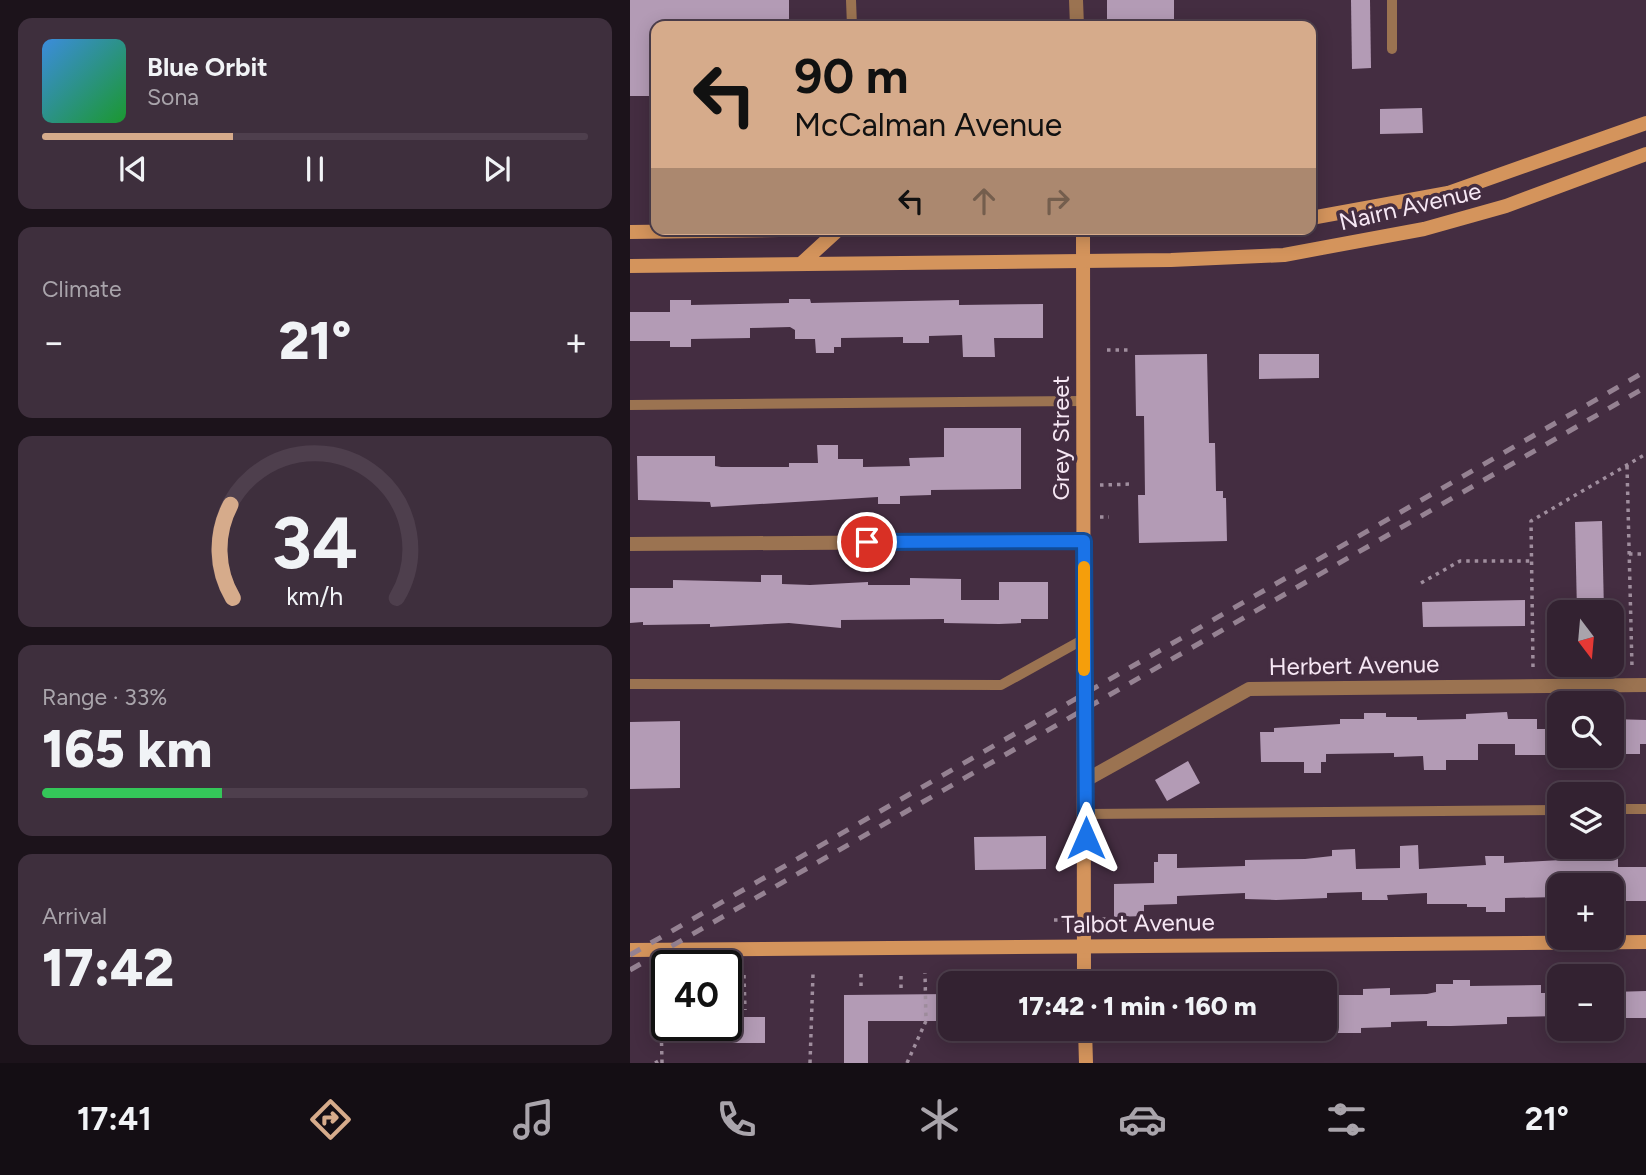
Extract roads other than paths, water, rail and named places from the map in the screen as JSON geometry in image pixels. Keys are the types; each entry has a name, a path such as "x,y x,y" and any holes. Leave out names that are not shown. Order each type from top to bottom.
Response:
{"street":[{"path":"1076,0 1077,21"},
{"name":"Nairn Avenue","path":"1316,217 1448,192 1646,123"},
{"name":"Nairn Avenue","path":"630,266 1083,261 1284,255 1424,229 1506,206 1646,154"},
{"path":"630,232 651,232"},
{"path":"803,262 832,235"},
{"name":"Grey Street","path":"1083,235 1086,780 1084,971"},
{"path":"630,544 1084,541"},
{"name":"Herbert Avenue","path":"1086,780 1249,689 1646,685"},
{"name":"Talbot Avenue","path":"630,950 1646,942"},
{"path":"1085,1041 1086,1063"}],"lane":[{"path":"851,0 852,21"},
{"path":"1392,0 1392,50"},
{"path":"630,405 1083,401"},
{"path":"630,684 1001,685 1084,639"},
{"path":"1624,809 1646,809"},
{"path":"1086,814 1547,810"}],"railway":[{"path":"630,955 1646,371"},
{"path":"630,970 1646,387"}]}
